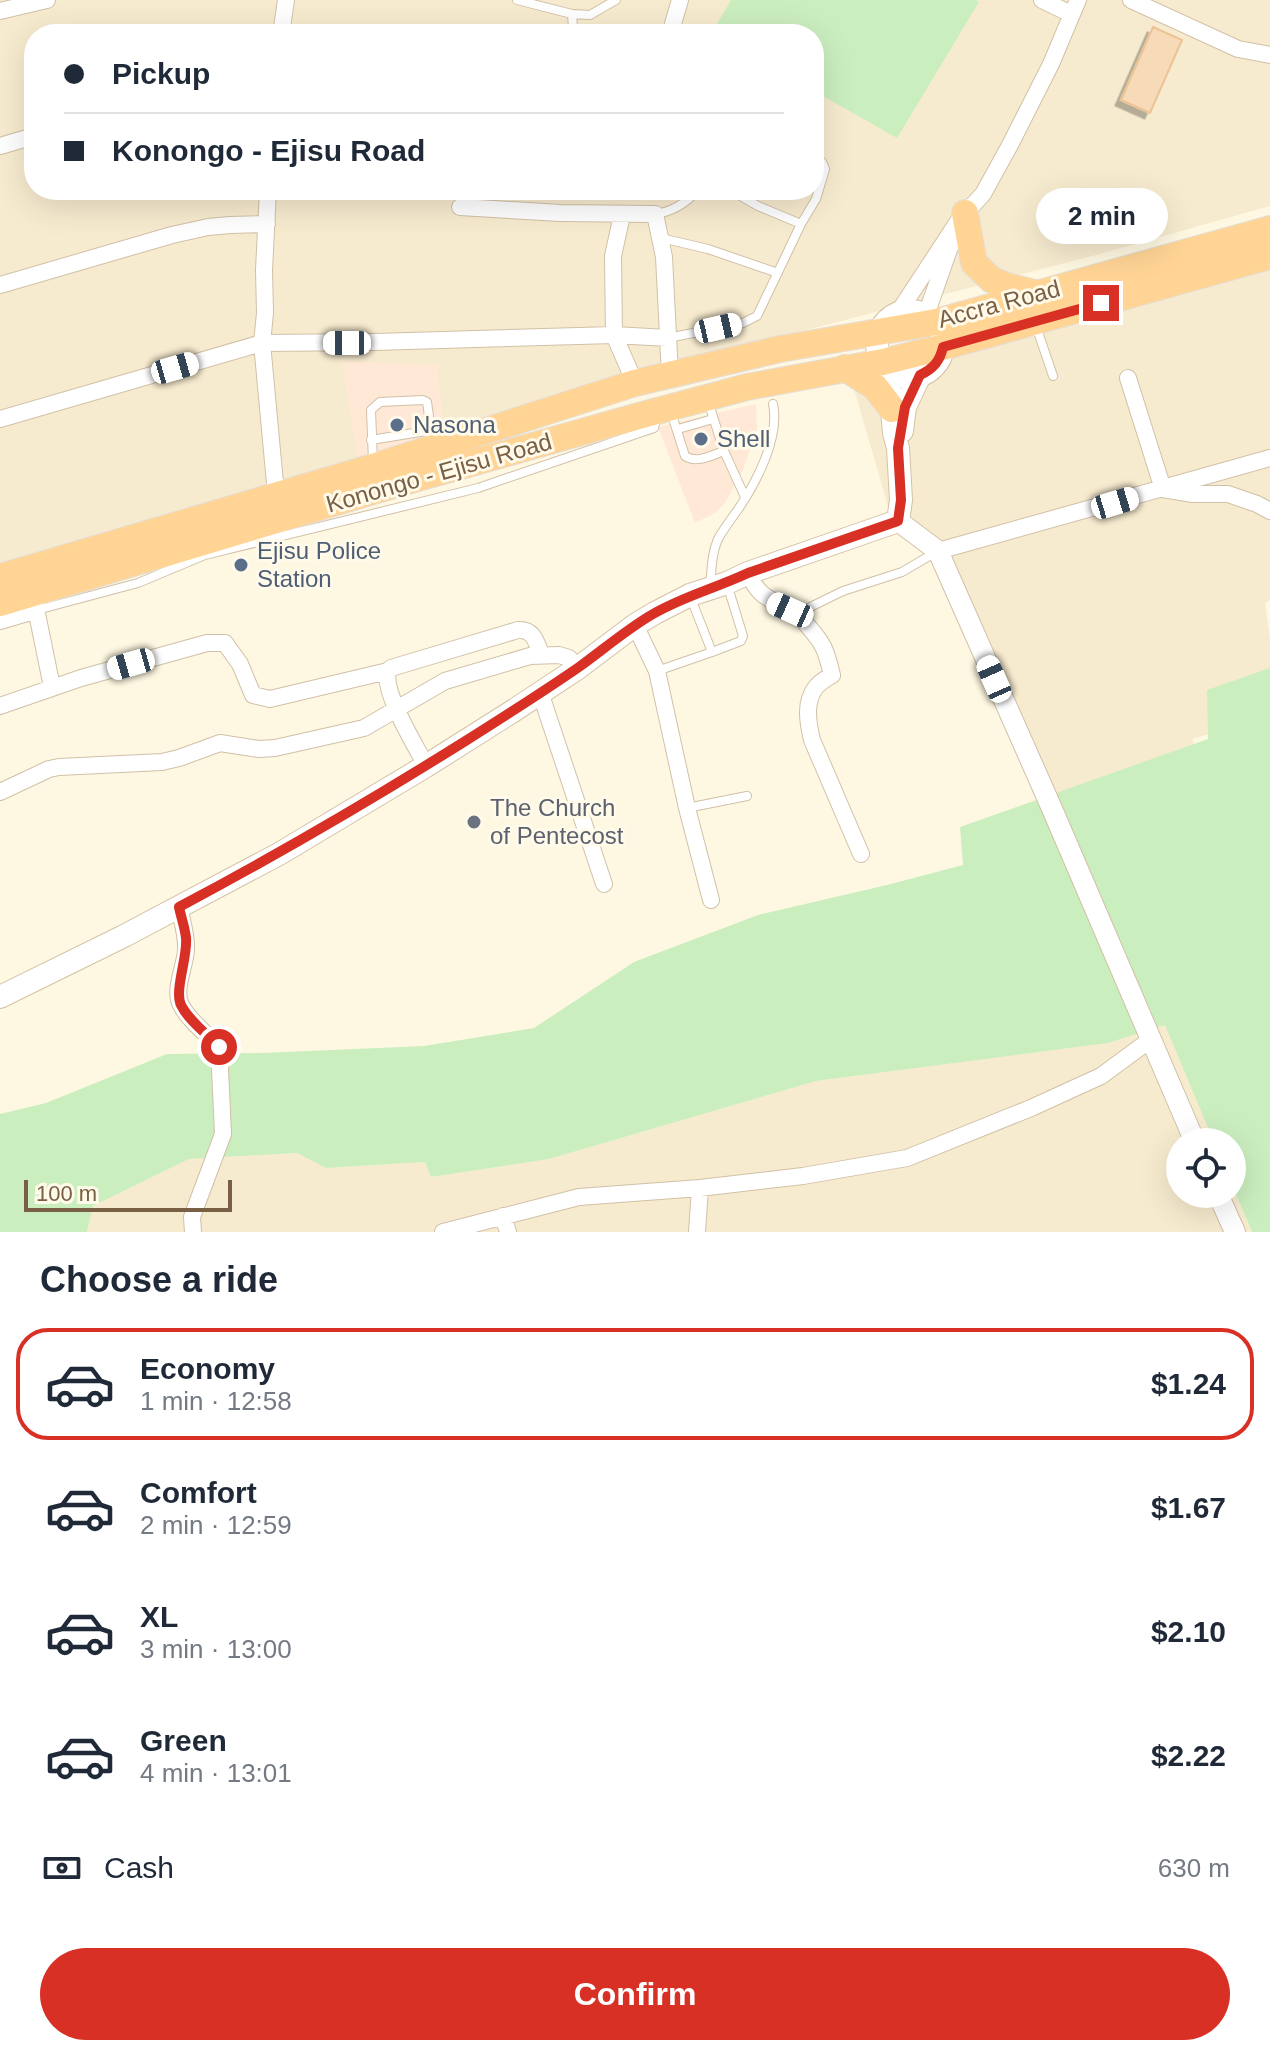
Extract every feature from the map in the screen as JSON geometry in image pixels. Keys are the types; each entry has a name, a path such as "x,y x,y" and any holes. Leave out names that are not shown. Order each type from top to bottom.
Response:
{"highway":[{"path":"962,217 974,263 992,280 1039,293"},
{"name":"Accra Road","path":"724,361 805,344 935,328 1039,293 1270,229"},
{"name":"Konongo - Ejisu Road","path":"0,603 35,602 203,550 400,483 710,408 747,387 845,368 885,364 935,328 1034,321 1270,256"},
{"name":"Konongo - Ejisu Road","path":"0,577 276,494 372,454 724,361"},
{"path":"845,368 875,387 892,409"}],"main road":[{"name":"Konongo - Ejisu Road","path":"898,313 917,311 935,328"},
{"path":"0,997 279,854 426,766 578,668 635,625 748,573 898,521 901,500 898,448 885,364 877,347 879,333 887,320 898,313"},
{"path":"898,448 905,407 920,375 936,365 935,328"},
{"name":"Konongo - Ejisu Road","path":"885,364 902,375 920,375"}],"street":[{"path":"0,11 47,0"},
{"path":"282,24 286,0"},
{"path":"673,24 680,0"},
{"path":"898,313 962,217 983,194 1051,64 1074,7 1042,0"},
{"path":"1131,0 1238,49 1270,55"},
{"path":"0,146 24,139"},
{"path":"268,200 262,343 276,494"},
{"path":"460,207 655,214 664,257 670,375"},
{"path":"622,215 613,256 614,335 635,383"},
{"path":"935,328 962,217"},
{"path":"0,285 172,235 208,227 267,224"},
{"path":"0,419 262,343 614,335 668,338"},
{"path":"1128,378 1163,489"},
{"path":"938,551 1270,458"},
{"path":"1163,489 1193,494 1228,494 1270,511"},
{"path":"898,521 938,551 1189,1128"},
{"path":"748,573 756,589 775,603 798,613 820,637 832,675 815,687 807,719 812,740 861,854"},
{"path":"0,621 35,602 52,687"},
{"path":"635,625 657,671 711,900"},
{"path":"0,706 52,687 207,643 225,643 240,664 253,695 270,699 388,671 525,630 535,637 541,654"},
{"path":"0,792 59,767 162,762 220,743 259,749 290,746 364,728 445,681 541,654 569,658 578,668"},
{"path":"388,671 386,677 397,709 426,766"},
{"path":"540,692 604,884"},
{"path":"179,907 186,936 186,952 178,991 179,1002 188,1016 219,1047 223,1134 192,1217 193,1232"},
{"path":"443,1232 506,1224 579,1197 803,1176 907,1158 1101,1076 1150,1040"},
{"path":"697,1232 700,1188"},
{"path":"1222,1208 1229,1230"}],"lane":[{"path":"517,0 572,14 590,15 616,0"},
{"path":"572,14 573,24"},
{"path":"655,214 667,213 688,200"},
{"path":"748,200 801,224"},
{"path":"668,338 743,323 757,316 815,200"},
{"path":"661,238 708,249 778,273"},
{"path":"1034,321 1053,376"},
{"path":"372,454 371,410 380,402 427,402 432,439"},
{"path":"712,652 711,559 719,537 754,483 769,448 775,414 773,404"},
{"path":"710,408 724,451 745,497"},
{"path":"668,416 685,456 696,460 724,451"},
{"path":"798,613 843,591 902,572 938,551"},
{"path":"657,671 741,641 743,636 709,589"},
{"path":"687,808 747,796"}],"shaded area":[{"path":"0,0 1270,0 1270,206 1096,255 729,350 0,566"},
{"path":"1270,270 1270,600 1265,603 1270,638 1270,681 1244,724 1192,739 1204,779 1056,837 932,556 894,527 852,382"},
{"path":"342,361 437,365 445,436 358,462"},
{"path":"756,404 757,430 742,472 725,503 715,513 695,523 658,427"},
{"path":"1166,1025 1208,1128 1166,1128 1166,1208 1242,1208 1252,1232 87,1232 93,1206 189,1159 297,1153 326,1168 425,1162 431,1177 549,1159 816,1081 1107,1043"}],"green space":[{"path":"731,0 979,2 897,138 824,97 824,24 717,24"},
{"path":"1270,668 1270,1232 1252,1232 1242,1208 1246,1208 1246,1128 1208,1128 1165,1025 1108,1043 816,1081 549,1159 431,1177 425,1162 326,1168 297,1153 189,1159 93,1206 87,1232 0,1232 0,1114 46,1103 167,1054 424,1046 534,1028 634,962 758,915 963,865 960,827 1208,739 1207,690"}],"building":[{"path":"1153,27 1182,40 1150,113 1121,100"}],"place":[{"name":"Nasona","path":"397,425"},
{"name":"Shell","path":"701,439"},
{"name":"Ejisu Police Station","path":"241,565"},
{"name":"The Church of Pentecost","path":"474,822"}],"route":[{"path":"219,1047 188,1016 179,1002 178,991 186,952 186,936 179,907 279,854 426,766 578,668 655,613 690,595 748,573 898,521 901,500 898,448 905,407 920,375 936,365 943,347 1101,303"}]}
